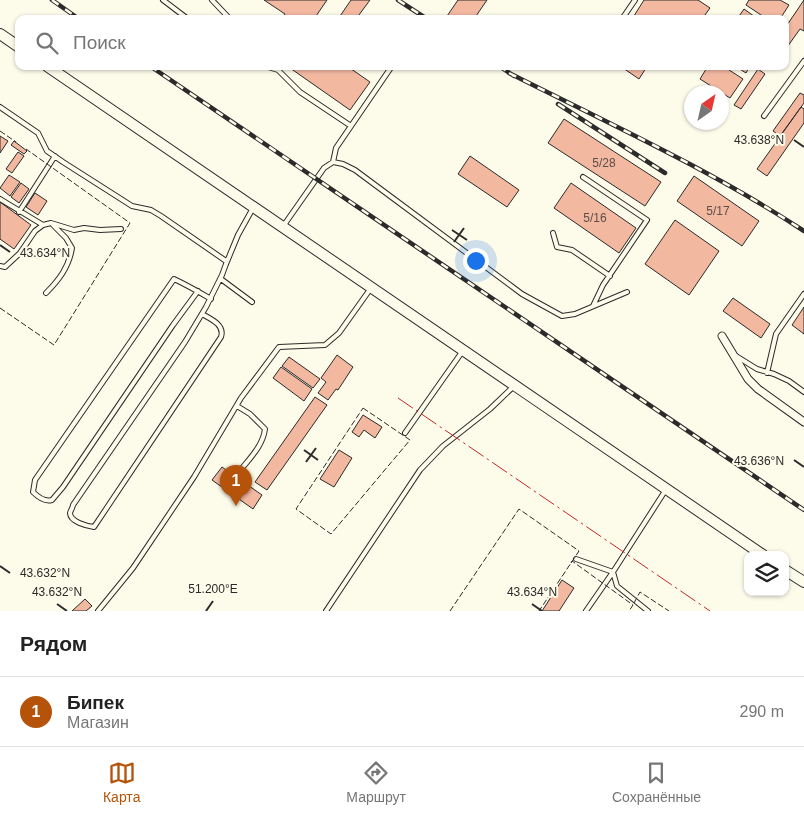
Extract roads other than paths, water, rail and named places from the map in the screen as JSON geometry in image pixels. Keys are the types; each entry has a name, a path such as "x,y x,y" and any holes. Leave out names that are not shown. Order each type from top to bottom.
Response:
{"main road":[{"path":"0,34 15,44"},
{"path":"53,70 757,551"},
{"path":"789,573 804,582"}],"street":[{"path":"722,336 748,379 758,389 804,422"}],"lane":[{"path":"163,0 183,15"},
{"path":"212,0 226,15"},
{"path":"625,15 635,0"},
{"path":"764,116 804,61"},
{"path":"278,70 300,92 351,126"},
{"path":"283,227 315,179 324,168 333,162 336,148 389,70"},
{"path":"0,107 38,133 47,151 132,206 151,210 161,216 226,261"},
{"path":"19,212 55,156"},
{"path":"333,162 343,164 355,170 522,294 542,307 562,316 575,314 627,292"},
{"path":"583,177 647,220 610,276 593,306"},
{"path":"0,199 43,226"},
{"path":"202,314 220,327 221,337 94,527 85,526 78,522 71,517 70,512 73,505 185,342 202,314 211,299 221,278 226,261 253,207"},
{"path":"46,293 58,281 68,265 72,248 66,238 52,223"},
{"path":"0,266 5,267 10,264 35,231 52,223 74,230 84,228 100,230 121,229"},
{"path":"553,233 557,247 572,250 610,276"},
{"path":"198,291 63,487 52,500 44,500 35,494 33,487 35,480 174,278 198,291 211,299"},
{"path":"221,278 252,302"},
{"path":"98,611 133,568 194,477 237,406 279,347 325,345 339,333 371,288"},
{"path":"767,373 776,334 804,294"},
{"path":"405,433 464,350"},
{"path":"732,353 757,369 790,381 804,392"},
{"path":"326,611 420,470 443,446 490,409 515,385"},
{"path":"237,406 250,414 265,429 260,445 239,472"},
{"path":"586,611 667,489"},
{"path":"576,559 613,572"},
{"path":"613,572 617,586 648,611"}],"railway":[{"path":"52,0 73,15"},
{"path":"398,0 421,15"},
{"path":"156,70 804,510"},
{"path":"505,70 514,76"},
{"path":"509,73 696,167 804,231"},
{"path":"558,104 665,173"}],"place":[{"name":"Бипек","path":"236,506"}]}
